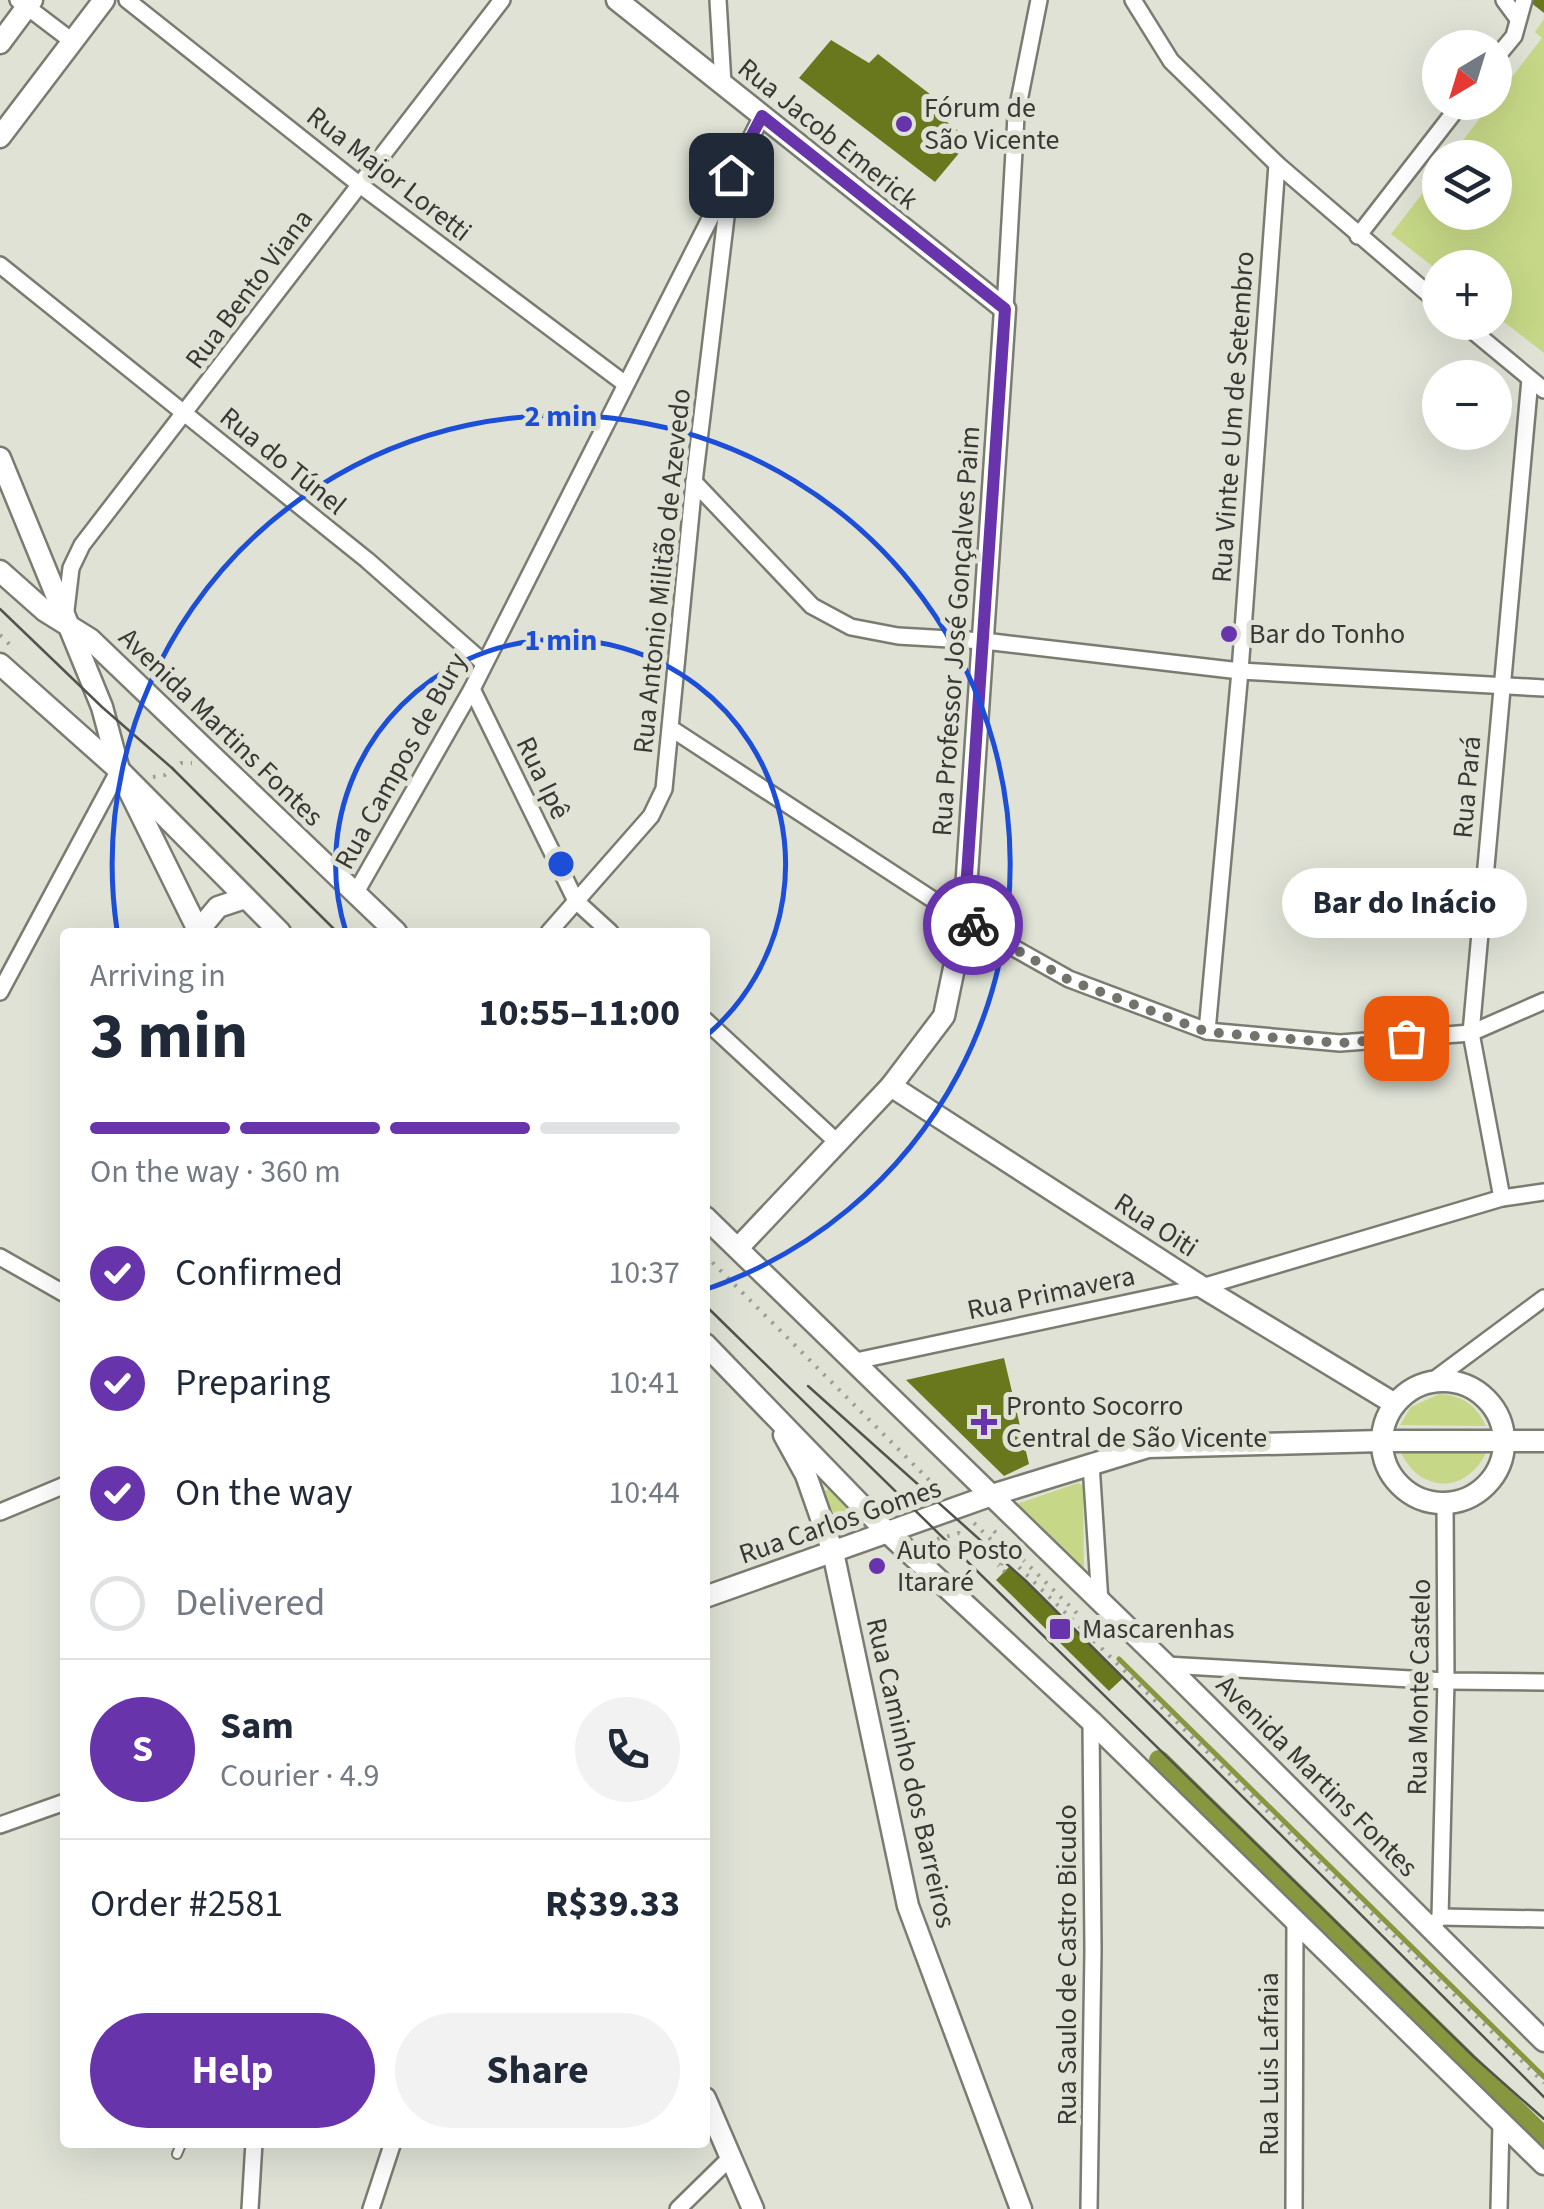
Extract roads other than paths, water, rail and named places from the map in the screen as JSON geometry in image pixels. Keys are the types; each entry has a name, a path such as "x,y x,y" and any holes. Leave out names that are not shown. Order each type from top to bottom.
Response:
{"street":[{"path":"0,137 104,0"},
{"name":"Rua Major Loretti","path":"128,0 360,185 624,383"},
{"name":"Rua Bento Viana","path":"66,622 70,568 82,545 502,0"},
{"name":"Rua Jacob Emerick","path":"617,0 1005,309"},
{"path":"718,0 723,84"},
{"name":"Rua Professor José Gonçalves Paim","path":"738,1248 891,1086 944,1015 964,920 1016,116 1039,0"},
{"path":"1133,0 1171,60 1276,164 1422,289"},
{"path":"1504,0 1518,19"},
{"path":"1512,39 1524,0"},
{"path":"0,42 26,2 72,40"},
{"name":"Rua Campos de Bury","path":"355,894 472,689 762,116"},
{"path":"1358,236 1448,120"},
{"name":"Rua Vinte e Um de Setembro","path":"1207,1032 1240,671 1276,164"},
{"name":"Rua Antonio Militão de Azevedo","path":"552,928 651,816 664,788 694,482 731,175"},
{"name":"Rua do Túnel","path":"1,268 367,560 484,662"},
{"path":"1483,340 1544,390"},
{"name":"Rua Pará","path":"1502,1198 1471,1032 1530,379"},
{"path":"0,458 102,706 119,770 196,928"},
{"path":"694,482 812,606 852,628 1240,671 1544,688"},
{"name":"Avenida Martins Fontes","path":"0,572 24,595 90,639 392,928"},
{"path":"0,664 119,770 276,928"},
{"name":"Rua Ipê","path":"472,689 576,901 606,928"},
{"path":"672,729 964,920 1069,980 1207,1032 1340,1043 1471,1032 1544,1001"},
{"path":"0,992 119,770"},
{"path":"201,928 218,907 245,898"},
{"path":"710,1025 837,1142"},
{"name":"Rua Oiti","path":"891,1086 1202,1287 1395,1404"},
{"name":"Rua Primavera","path":"856,1361 1202,1287 1502,1198 1544,1192"},
{"name":"Avenida Martins Fontes","path":"710,1223 1435,1922 1544,2041"},
{"path":"0,1257 60,1291"},
{"path":"1431,1382 1466,1385 1481,1394 1493,1407 1504,1440 1502,1459 1494,1477 1464,1499 1445,1503 1408,1492 1394,1478 1385,1460 1382,1441 1386,1421 1395,1404 1411,1390 1431,1382 1544,1298"},
{"path":"710,1349 888,1532 1090,1721 1544,2164"},
{"name":"Rua Caminho dos Barreiros","path":"769,1408 806,1475 833,1552 908,1906 1021,2209"},
{"name":"Rua Carlos Gomes","path":"710,1595 992,1495 1148,1447 1544,1441"},
{"path":"1091,1464 1100,1602"},
{"path":"0,1512 60,1487"},
{"name":"Rua Monte Castelo","path":"1435,1922 1446,1681 1445,1503"},
{"path":"1166,1664 1446,1681 1544,1682"},
{"name":"Rua Saulo de Castro Bicudo","path":"1089,2209 1094,1760 1090,1721"},
{"path":"0,1825 60,1804"},
{"path":"1435,1922 1544,1918"},
{"name":"Rua Luis Lafraia","path":"1294,1919 1294,2209"},
{"path":"710,2109 753,2209"},
{"path":"1499,2209 1501,2123"},
{"path":"250,2209 254,2148"},
{"path":"371,2209 391,2148"},
{"path":"678,2209 732,2156"}],"lane":[{"path":"177,2154 180,2148"}],"waterway":[{"path":"1119,1659 1544,2077"},
{"path":"1159,1760 1544,2137"}],"tram line":[{"path":"0,609 172,768 333,928"},
{"path":"710,1310 1474,2057 1544,2119"},
{"path":"808,1386 1026,1581 1544,2097"}],"place":[{"name":"Fórum de São Vicente","path":"904,124"},
{"name":"Bar do Tonho","path":"1229,634"},
{"name":"Bar do Inácio","path":"1406,1038"},
{"name":"Pronto Socorro Central de São Vicente","path":"984,1422"},
{"name":"Auto Posto Itararé","path":"877,1566"},
{"name":"Mascarenhas","path":"1060,1629"}]}
